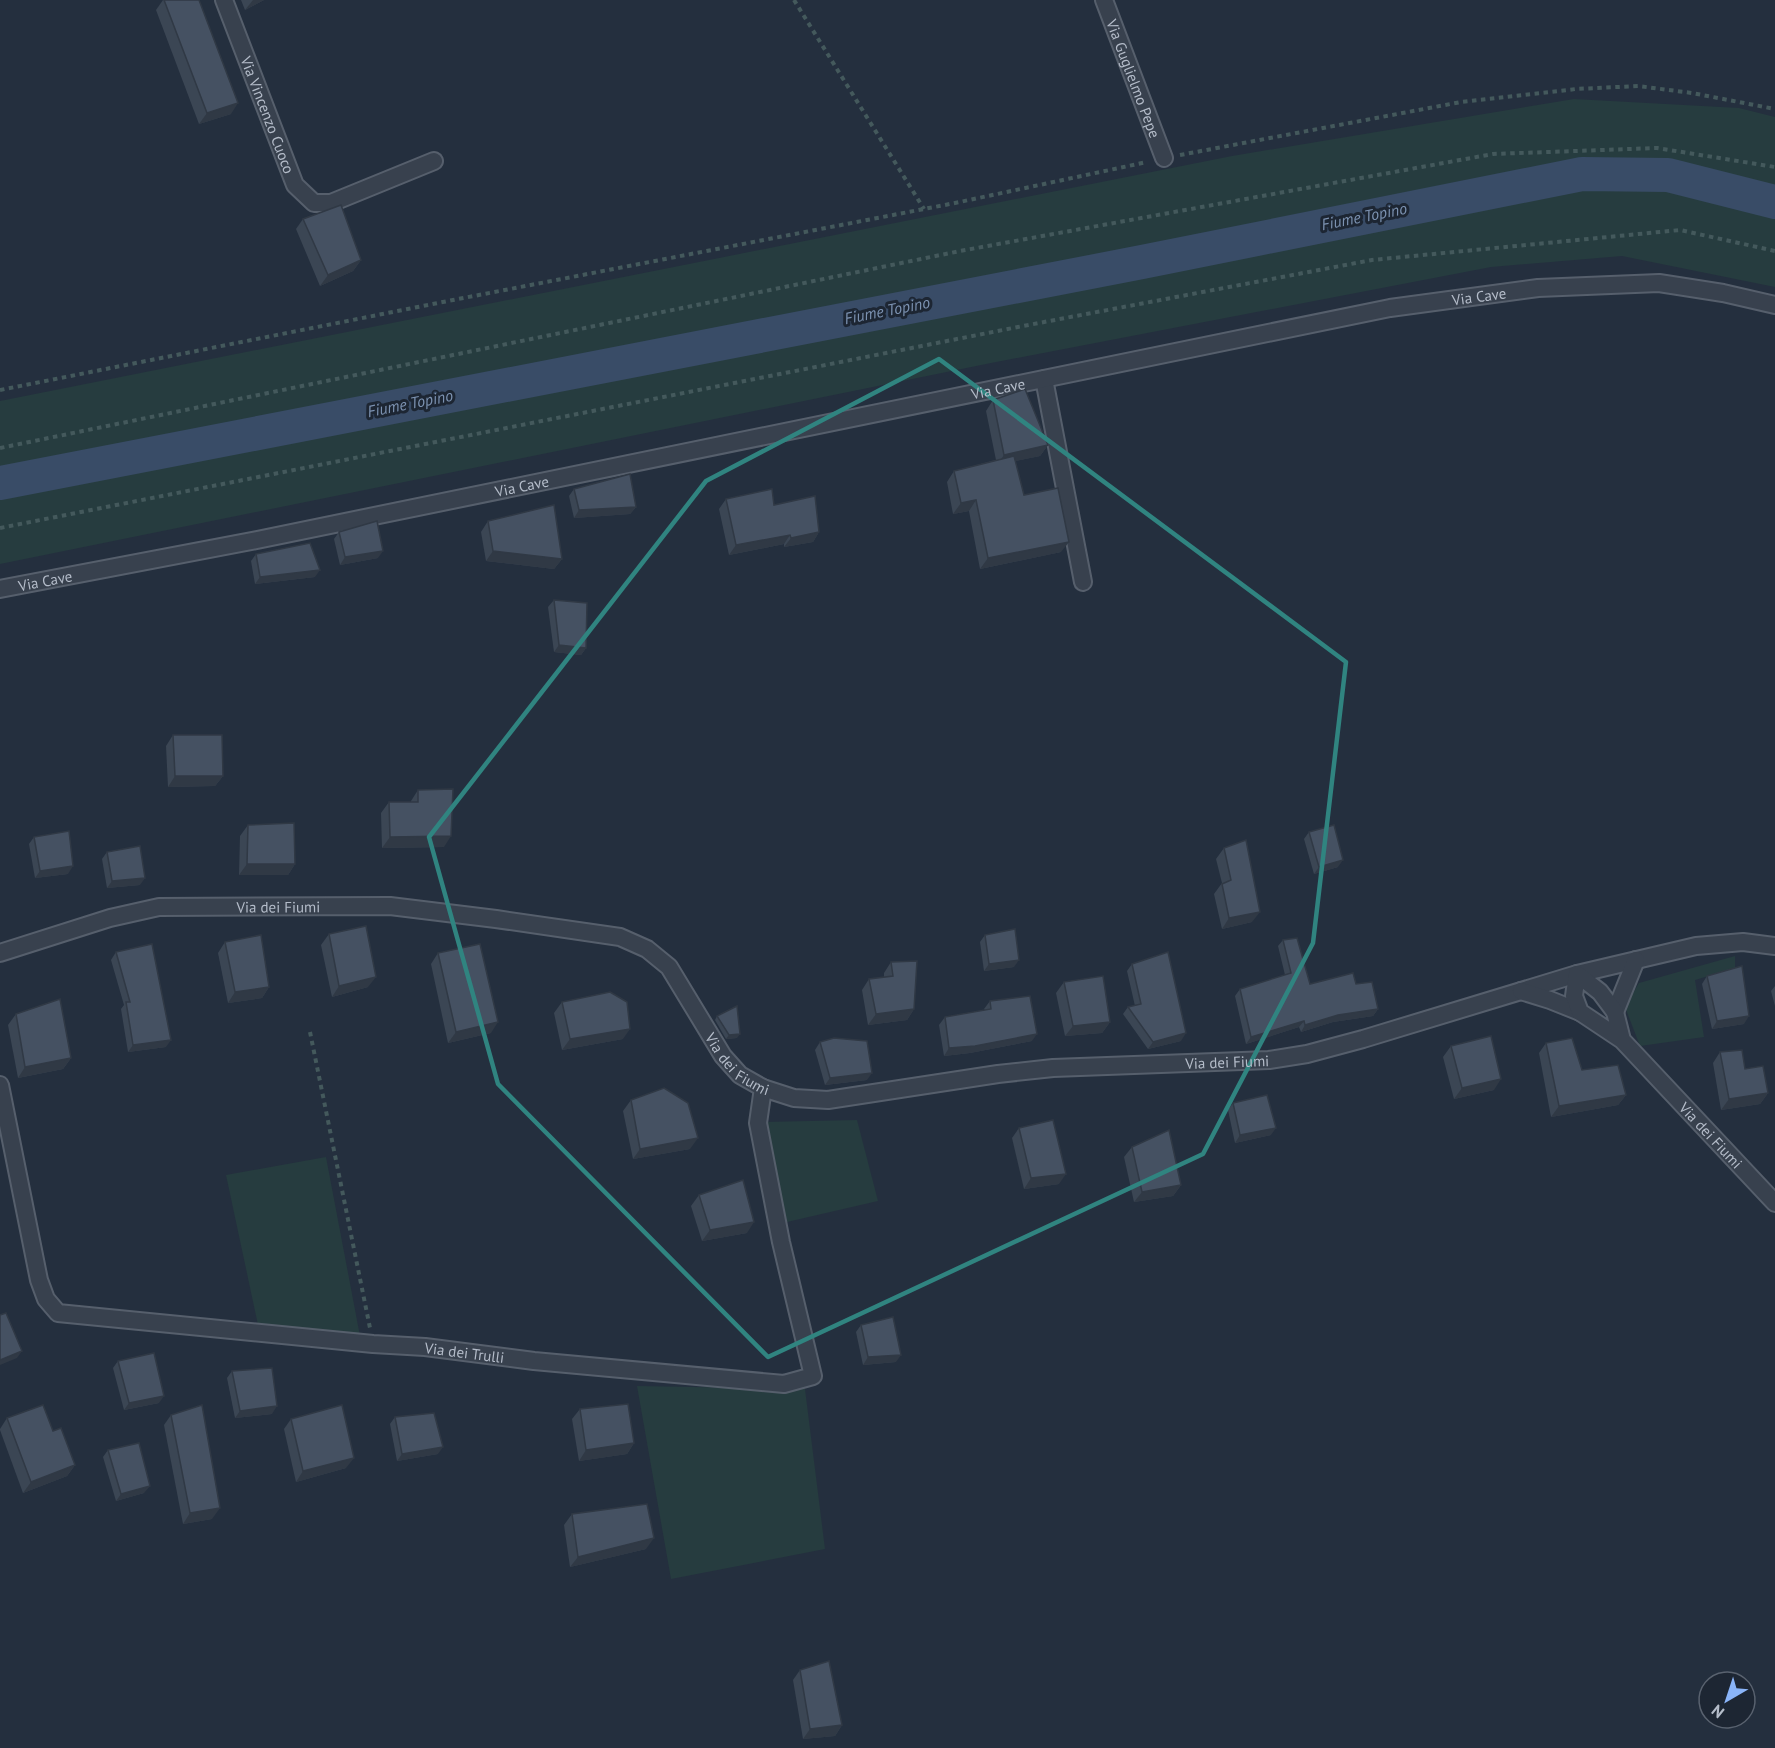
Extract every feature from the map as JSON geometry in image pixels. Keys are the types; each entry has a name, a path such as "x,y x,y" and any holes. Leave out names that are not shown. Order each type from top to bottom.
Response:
{"street":[{"name":"Via Vincenzo Cuoco","path":"224,0 295,185 314,203 331,203 434,161"},
{"name":"Via Guglielmo Pepe","path":"1104,0 1164,158"},
{"name":"Via Cave","path":"0,589 257,540 1390,308 1538,288 1659,283 1775,304"},
{"name":"Via Cave","path":"1044,379 1083,582"},
{"name":"Via dei Fiumi","path":"0,953 110,918 159,907 390,906 620,937 647,949 669,967 723,1056 740,1075 763,1088 794,1098 828,1100 998,1074 1053,1068 1269,1060 1306,1054 1577,974 1696,946 1743,942 1775,945"},
{"path":"1615,1012 1636,960"},
{"name":"Via dei Fiumi","path":"1577,974 1600,993 1615,1012 1622,1040"},
{"path":"1577,974 1574,996 1580,1012"},
{"name":"Via dei Fiumi","path":"1520,991 1580,1012 1622,1040 1775,1203"},
{"name":"Via dei Trulli","path":"0,1085 39,1280 46,1299 58,1313 373,1344 425,1347 534,1361 784,1384 813,1376 781,1242 758,1123 763,1088"}],"path":[{"path":"794,0 924,209"},
{"path":"0,390 924,209 1164,158 1461,102 1576,89 1638,86 1692,93 1775,109"},
{"path":"0,448 960,251 1493,154 1657,148 1775,167"},
{"path":"0,528 1023,326 1372,260 1680,230 1775,251"},
{"path":"310,1032 373,1344"}],"highlighted area":[{"path":"939,359 1346,662 1313,943 1203,1154 768,1357 498,1084 429,837 706,481"}],"green space":[{"path":"1574,99 1739,108 1775,117 1775,287 1622,256 1491,267 991,363 0,564 0,401 1232,156"},
{"path":"1735,956 1735,968 1695,980 1704,1037 1640,1046 1625,1007 1639,983"},
{"path":"857,1120 878,1201 787,1222 764,1122"},
{"path":"326,1157 360,1336 258,1325 226,1175"},
{"path":"637,1386 805,1389 825,1549 671,1579"}],"building":[{"path":"164,0 199,0 238,103 207,113"},
{"path":"341,205 361,260 328,275 303,219"},
{"path":"1025,389 1048,445 1004,455 993,400"},
{"path":"1014,456 1024,495 1058,488 1069,542 988,558 976,500 961,503 954,471"},
{"path":"630,474 636,507 579,510 574,489"},
{"path":"772,489 774,505 815,496 819,532 736,545 726,499"},
{"path":"554,505 562,559 493,551 488,521"},
{"path":"377,521 383,551 345,557 339,532"},
{"path":"310,543 320,570 260,577 256,554"},
{"path":"554,600 587,603 586,648 559,645"},
{"path":"173,735 222,735 223,776 175,776"},
{"path":"453,789 451,836 390,837 389,802 418,802 418,790"},
{"path":"294,823 295,864 247,864 248,825"},
{"path":"1334,825 1343,860 1319,867 1309,832"},
{"path":"69,831 73,866 40,871 34,837"},
{"path":"1246,840 1260,912 1229,918 1222,884 1231,880 1224,848"},
{"path":"140,846 145,878 112,881 107,852"},
{"path":"366,926 376,977 339,986 329,934"},
{"path":"1015,929 1019,960 989,964 985,935"},
{"path":"261,935 269,987 235,992 225,942"},
{"path":"1297,938 1310,984 1353,973 1356,984 1372,982 1378,1009 1338,1015 1305,1025 1304,1021 1251,1037 1240,989 1291,973 1283,940"},
{"path":"152,944 171,1040 133,1045 126,1002 130,1002 116,952"},
{"path":"480,944 498,1022 456,1032 438,953"},
{"path":"1168,952 1186,1033 1153,1042 1128,1007 1141,1004 1132,964"},
{"path":"917,961 914,1009 876,1014 869,979 893,976 891,962"},
{"path":"1742,966 1749,1016 1717,1021 1707,976"},
{"path":"1103,976 1110,1022 1073,1026 1064,982"},
{"path":"610,992 627,1002 630,1029 570,1039 562,1002"},
{"path":"1030,996 1037,1034 975,1046 949,1048 945,1017 991,1009 990,1001"},
{"path":"60,999 71,1058 25,1067 16,1014"},
{"path":"737,1006 740,1034 729,1035 717,1016"},
{"path":"1491,1036 1501,1079 1462,1088 1451,1046"},
{"path":"834,1038 867,1041 872,1073 830,1078 820,1042"},
{"path":"1572,1038 1582,1070 1618,1065 1626,1095 1559,1106 1546,1043"},
{"path":"1742,1050 1745,1069 1763,1066 1768,1093 1729,1099 1720,1052"},
{"path":"664,1088 688,1103 698,1138 640,1149 631,1100"},
{"path":"1267,1095 1276,1128 1240,1135 1233,1103"},
{"path":"1053,1120 1066,1174 1031,1178 1019,1128"},
{"path":"1169,1130 1181,1185 1142,1192 1132,1147"},
{"path":"743,1180 754,1222 710,1230 699,1195"},
{"path":"6,1313 22,1351 0,1360 0,1315"},
{"path":"893,1317 901,1355 868,1357 861,1325"},
{"path":"154,1353 164,1396 129,1403 118,1361"},
{"path":"272,1368 277,1406 240,1411 232,1371"},
{"path":"628,1404 634,1443 586,1450 580,1409"},
{"path":"43,1405 53,1431 61,1428 75,1465 31,1482 7,1418"},
{"path":"202,1405 220,1508 190,1513 171,1415"},
{"path":"342,1405 354,1458 303,1471 291,1419"},
{"path":"434,1413 443,1447 402,1454 395,1417"},
{"path":"139,1443 150,1486 121,1494 108,1450"},
{"path":"647,1504 654,1538 578,1557 572,1514"},
{"path":"829,1661 842,1725 810,1729 800,1670"}],"waterway":[{"name":"Fiume Topino","path":"0,483 1142,262 1582,174 1668,175 1775,202"}]}
